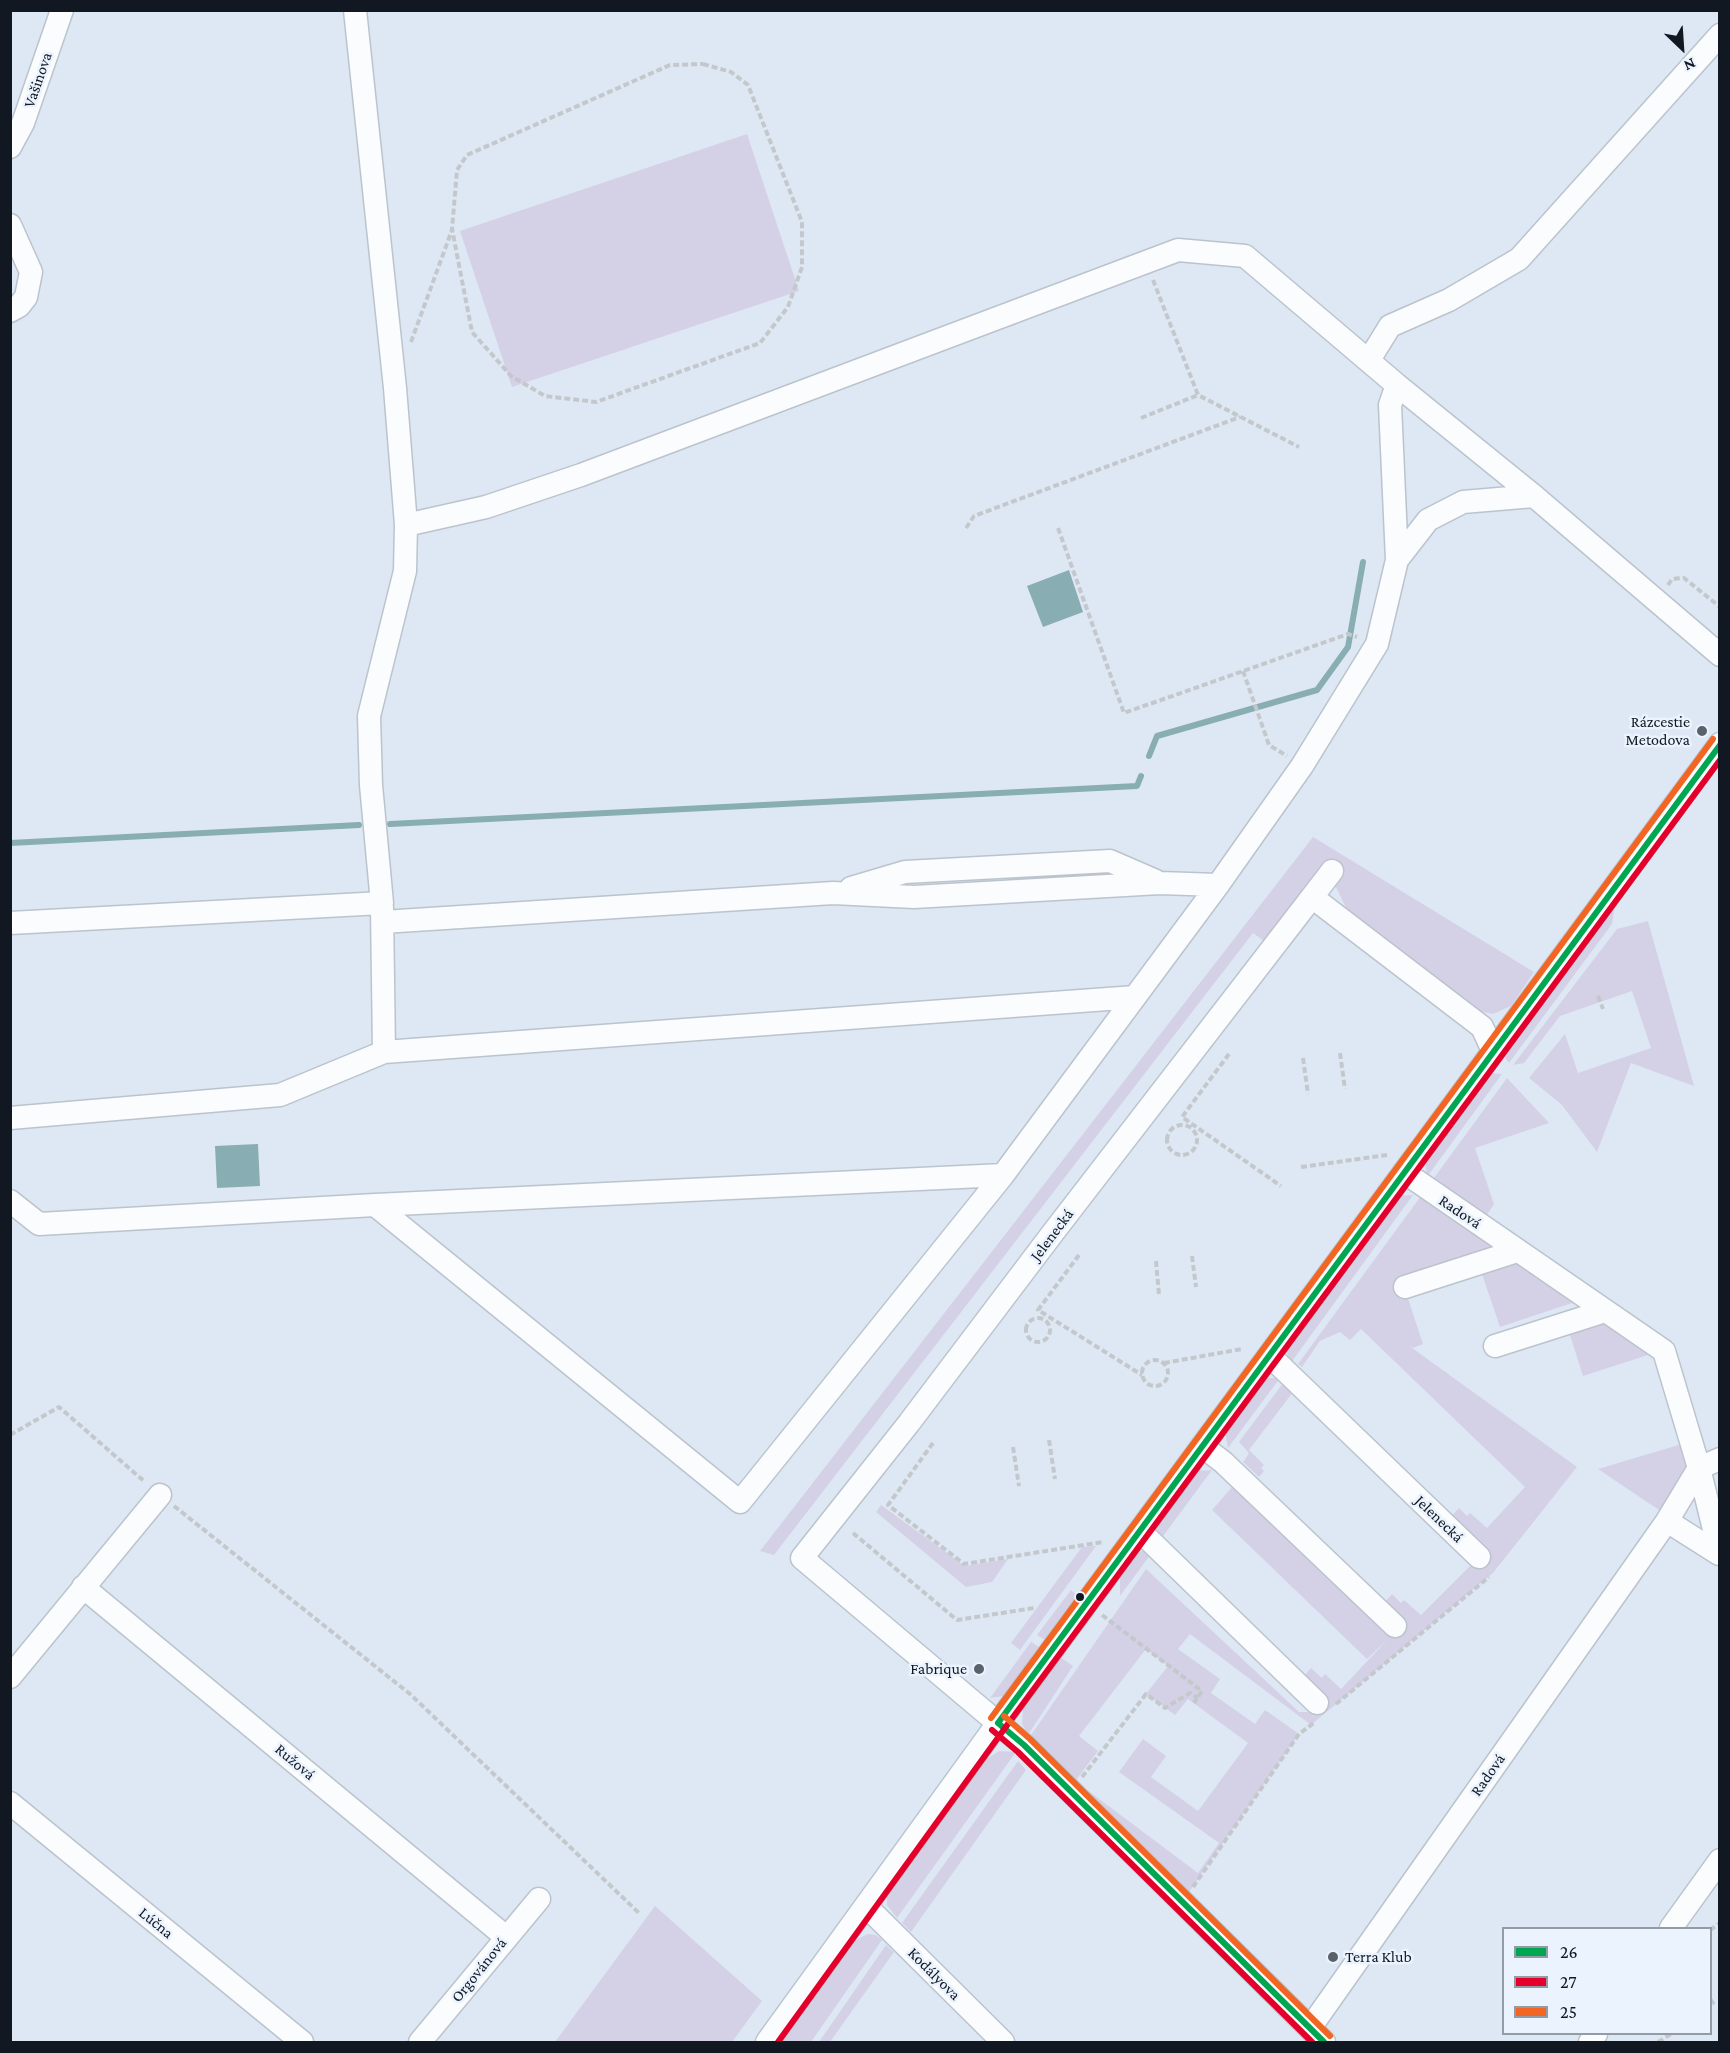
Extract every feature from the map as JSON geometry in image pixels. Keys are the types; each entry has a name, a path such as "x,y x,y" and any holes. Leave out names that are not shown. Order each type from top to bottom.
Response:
{"street":[{"name":"Vašinova","path":"10,147 16,121 62,10"},
{"path":"355,10 395,388 406,525 405,571 369,716 370,785 382,912 384,1052"},
{"path":"1369,360 1390,326 1449,300 1519,259 1719,35"},
{"path":"10,225 31,272 26,297 19,306 10,311"},
{"path":"406,525 486,507 581,475 1178,250 1245,256 1397,386 1533,496 1719,655"},
{"path":"375,1205 740,1502 1003,1175 1218,885 1302,766 1377,644 1397,560 1390,405 1397,386"},
{"path":"1397,560 1428,520 1463,502 1533,496"},
{"path":"767,2043 998,1723 1719,744"},
{"path":"1332,871 1312,897 1482,1027 1493,1051"},
{"path":"10,923 382,912 833,893 914,897 1160,883 1218,885"},
{"name":"Jelenecká","path":"998,1723 802,1558 909,1423 1312,897"},
{"path":"10,1118 280,1095 384,1052 1135,997"},
{"name":"Radová","path":"1317,2036 1667,1521 1709,1464 1664,1351 1404,1172"},
{"path":"10,1201 39,1224 375,1205 1003,1175"},
{"path":"1405,1287 1517,1251"},
{"path":"1495,1346 1605,1311"},
{"name":"Jelenecká","path":"1270,1356 1484,1567"},
{"path":"1202,1446 1223,1462 1395,1626"},
{"path":"1709,1464 1719,1554"},
{"path":"10,1677 160,1495"},
{"path":"1667,1521 1719,1554"},
{"path":"1140,1531 1323,1709"},
{"name":"Ružová","path":"83,1587 506,1937"},
{"path":"998,1723 1073,1786 1182,1902 1317,2036"},
{"name":"Lúčna","path":"10,1803 302,2043"},
{"path":"1672,1927 1719,1860"},
{"name":"Orgovánová","path":"420,2043 539,1899"},
{"name":"Kodályova","path":"866,1906 1003,2043"}],"path":[{"path":"410,345 452,229 457,170 467,155 670,65 703,64 731,72 748,86 802,222 802,267 788,307 760,343 596,402 545,396 511,376 472,332 452,229"},
{"path":"1146,263 1198,395 1299,447"},
{"path":"1141,418 1198,395"},
{"path":"966,528 974,516 1240,417"},
{"path":"1058,528 1124,713 1348,634 1353,636"},
{"path":"1657,603 1671,579 1684,578 1719,607"},
{"path":"1243,671 1269,745 1302,766"},
{"path":"1598,996 1603,1009"},
{"path":"1340,1053 1345,1089"},
{"path":"1229,1054 1182,1117 1281,1186"},
{"path":"1303,1058 1308,1094"},
{"path":"1182,1124 1192,1126 1197,1137 1194,1149 1184,1155 1172,1151 1167,1144 1170,1130 1182,1124"},
{"path":"1301,1167 1387,1155"},
{"path":"1079,1255 1038,1310 1044,1317 1048,1324 1049,1335 1040,1342 1032,1341 1025,1331 1028,1323 1034,1318 1044,1317 1142,1376 1148,1384 1161,1385 1166,1380 1168,1373 1164,1363"},
{"path":"1192,1256 1196,1287"},
{"path":"1156,1261 1159,1294"},
{"path":"1142,1376 1143,1368 1149,1362 1156,1360 1164,1363 1242,1348"},
{"path":"10,1435 59,1407 160,1495 410,1694 639,1913"},
{"path":"1049,1440 1054,1479"},
{"path":"933,1443 888,1504 964,1564 1103,1542"},
{"path":"1013,1447 1019,1486"},
{"path":"853,1533 957,1620 1034,1608 1034,1606"},
{"path":"1182,1902 1299,1734 1323,1709 1484,1567"},
{"path":"1087,1604 1202,1692 1194,1703"},
{"path":"1073,1786 1146,1694 1165,1708 1190,1693 1197,1698"}],"shaded area":[{"path":"747,134 799,291 512,387 460,231"},
{"path":"1069,570 1083,612 1043,627 1027,586"},
{"path":"1313,837 1534,972 1511,1006 1493,1014 1479,1011 1347,910 1335,885 1344,869 1327,862 1264,941 1253,933 774,1555 760,1551"},
{"path":"1616,898 1612,924 1509,1063 1503,1055"},
{"path":"1648,921 1694,1086 1631,1063 1597,1152 1562,1105 1529,1078 1565,1034 1578,1073 1651,1048 1632,991 1560,1016 1524,1063 1513,1065 1617,929"},
{"path":"1488,1073 1502,1074 1427,1177 1425,1160"},
{"path":"1507,1078 1549,1123 1475,1148 1494,1204 1485,1218 1431,1182"},
{"path":"258,1144 260,1186 217,1188 215,1146"},
{"path":"1413,1195 1290,1364 1286,1349 1398,1196"},
{"path":"1421,1196 1493,1246 1401,1277 1423,1344 1413,1348 1408,1345 1577,1467 1493,1573 1311,1725 1190,1634 1178,1649 1220,1679 1211,1693 1255,1724 1265,1710 1299,1734 1189,1892 1078,1783 1198,1873 1219,1843 1119,1772 1143,1739 1166,1756 1151,1777 1198,1811 1248,1743 1188,1699 1175,1715 1146,1694 1168,1666 1146,1649 1079,1736 1098,1751 1076,1780 1031,1735 1146,1569 1299,1712 1308,1712 1314,1716 1322,1708 1304,1676 1311,1668 1322,1678 1325,1674 1341,1689 1388,1639 1367,1659 1212,1510 1233,1486 1390,1637 1404,1622 1384,1603 1392,1594 1401,1603 1404,1600 1421,1615 1485,1551 1450,1518 1459,1508 1467,1516 1470,1513 1487,1528 1525,1487 1361,1329 1350,1340 1340,1332 1320,1341 1302,1367 1298,1364"},
{"path":"1513,1260 1575,1302 1500,1327 1481,1271"},
{"path":"1601,1322 1651,1354 1583,1376 1569,1332"},
{"path":"1266,1378 1280,1378 1228,1448 1225,1432"},
{"path":"1283,1383 1293,1392 1249,1450 1264,1465 1261,1468 1264,1471 1259,1477 1243,1462 1249,1453 1239,1442"},
{"path":"1682,1444 1690,1472 1665,1514 1598,1469"},
{"path":"1212,1470 1161,1539 1156,1527 1196,1471"},
{"path":"881,1505 965,1566 1008,1559 992,1582 966,1587 876,1512"},
{"path":"1096,1546 1020,1650 1011,1643 1082,1547"},
{"path":"1146,1549 1151,1554 1120,1596 1120,1576 1137,1553"},
{"path":"1071,1590 1078,1596 1045,1640 1037,1635"},
{"path":"1031,1642 1039,1647 1004,1696 990,1698"},
{"path":"1060,1657 1073,1666 1028,1735 1022,1724 1023,1709"},
{"path":"999,1751 1016,1752 897,1918 887,1905 887,1894 985,1760"},
{"path":"1018,1761 1026,1770 911,1932 902,1923"},
{"path":"655,1906 762,2001 732,2042 555,2042"},
{"path":"868,1934 876,1935 882,1940 811,2042 781,2042 853,1941"},
{"path":"886,1945 894,1952 830,2042 819,2042"}],"waterway":[{"path":"1149,756 1157,736 1317,690 1348,647 1363,562"},
{"path":"390,824 1137,786 1141,776"},
{"path":"10,843 359,825"}],"transit line":[{"name":"25","path":"991,1718 1713,739"},
{"name":"26","path":"998,1723 1720,745"},
{"name":"27","path":"778,2042 1005,1728 1720,760"},
{"name":"25","path":"1004,1716 1330,2036"},
{"name":"26","path":"998,1723 1024,1745 1324,2042"},
{"name":"27","path":"992,1730 1018,1752 1312,2042"}],"place":[{"name":"Rázcestie Metodova","path":"1702,731"},
{"name":"Fabrique","path":"979,1669"},
{"name":"Terra Klub","path":"1333,1957"}]}
